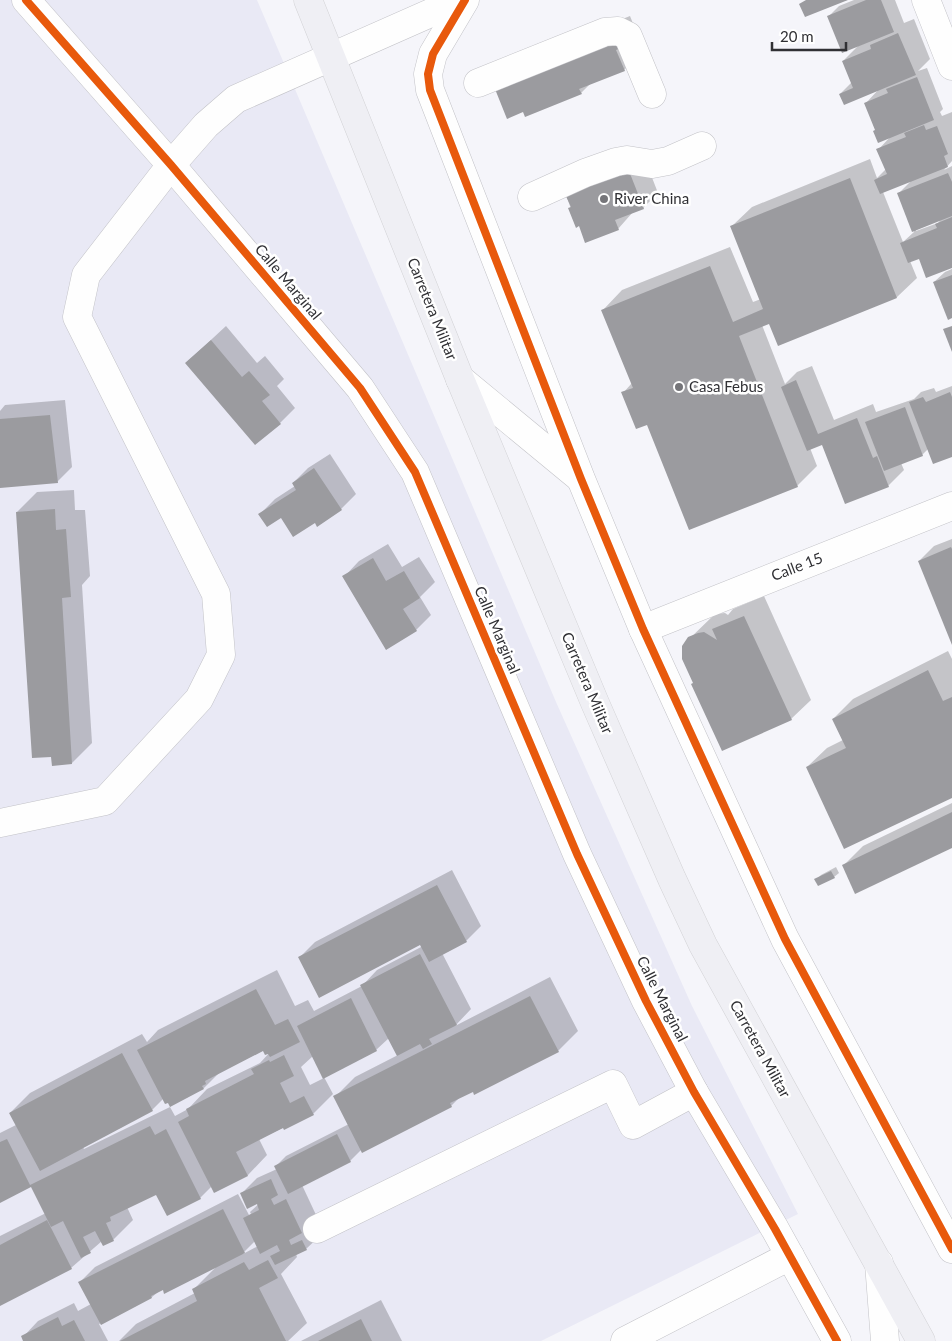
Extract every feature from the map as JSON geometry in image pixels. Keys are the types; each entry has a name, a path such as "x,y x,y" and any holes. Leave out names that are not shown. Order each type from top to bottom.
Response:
{"main road":[{"name":"Carretera Militar","path":"308,0 460,379 595,703 672,879 703,945 921,1341"}],"street":[{"name":"Calle Marginal","path":"26,0 171,165 360,388 415,472 577,854 646,1001 694,1092 790,1256 836,1341"},
{"path":"0,823 105,800 199,699 221,655 216,594 77,317 86,274 171,165 206,125 236,98 460,0"},
{"path":"465,0 433,54 428,74 430,90 581,479 643,629 785,940 952,1249"},
{"path":"926,0 952,66"},
{"path":"478,84 605,32 618,31 628,36 652,94"},
{"path":"532,197 585,173 616,162 627,160 652,164 668,161 702,146"},
{"path":"460,379 581,479"},
{"name":"Calle 15","path":"643,629 952,506"},
{"path":"317,1229 613,1084 633,1125 694,1092"},
{"path":"625,1341 790,1256"},
{"path":"879,1262 885,1341"}],"shaded area":[{"path":"0,0 257,0 556,702 692,1006 798,1214 541,1341 0,1341"}],"building":[{"path":"806,0 848,0 805,17 799,4"},
{"path":"866,0 881,0 894,32 842,53 827,16"},
{"path":"615,30 621,48 616,50 625,71 579,89 582,94 525,117 523,112 507,119 495,89"},
{"path":"898,33 916,75 844,105 839,94 853,88 842,61 871,49 870,45"},
{"path":"917,77 934,120 878,143 864,103 888,93 886,89"},
{"path":"924,125 926,130 937,126 948,154 944,156 948,167 880,194 874,180 887,174 876,149 906,137 904,133"},
{"name":"River China","path":"600,169 604,181 629,171 644,209 615,220 619,230 585,243 579,226 576,228 568,208 571,207 564,192"},
{"path":"948,173 952,182 952,216 912,232 897,193"},
{"path":"850,178 897,298 778,346 769,324 739,336 798,487 689,530 647,425 636,429 621,392 633,388 601,310 710,266 733,322 763,309 730,226"},
{"path":"952,217 952,268 926,278 919,259 908,263 900,243 937,228 935,224"},
{"path":"952,275 952,318 948,320 933,282"},
{"path":"952,326 952,352 943,329"},
{"path":"211,340 242,377 249,371 270,395 262,401 281,424 255,445 185,363"},
{"path":"796,380 818,434 857,418 873,458 877,456 889,487 845,504 822,445 807,451 781,387"},
{"path":"950,392 952,397 952,457 933,464 909,402 923,397 926,402"},
{"path":"905,407 923,456 884,471 865,422"},
{"path":"50,415 58,483 0,488 0,419"},
{"path":"314,468 342,510 317,527 315,523 293,537 281,518 267,527 258,514 296,490 292,483"},
{"path":"55,509 56,530 66,529 71,597 62,598 72,764 52,766 51,757 32,758 16,512"},
{"path":"951,547 952,549 952,645 918,561"},
{"path":"373,558 386,581 404,571 420,598 403,609 417,631 386,650 342,576"},
{"path":"744,616 792,720 722,751 691,684 693,683 682,659 682,646 688,637 698,633 704,632 717,640 712,629"},
{"path":"928,670 943,701 952,697 952,798 844,849 806,767 846,748 832,719"},
{"path":"952,812 952,848 855,894 842,865"},
{"path":"831,871 835,878 818,886 814,879"},
{"path":"437,885 467,942 429,962 420,945 319,998 298,957"},
{"path":"420,954 457,1025 429,1039 432,1044 423,1049 420,1044 397,1056 360,985"},
{"path":"256,989 275,1025 288,1019 300,1042 270,1057 268,1054 265,1055 263,1051 205,1081 206,1084 202,1086 204,1089 170,1107 168,1103 165,1104 137,1050"},
{"path":"530,996 559,1052 474,1095 473,1092 450,1103 452,1107 362,1153 333,1096"},
{"path":"351,998 377,1051 323,1079 297,1026"},
{"path":"122,1053 153,1111 40,1171 9,1113"},
{"path":"284,1055 294,1076 280,1083 290,1103 304,1096 314,1115 284,1130 283,1128 236,1152 248,1176 214,1193 178,1122 189,1116 186,1109 254,1074 251,1069"},
{"path":"150,1126 155,1135 166,1129 201,1199 167,1216 156,1195 110,1217 111,1221 106,1223 114,1241 103,1246 95,1231 83,1237 91,1253 81,1258 63,1221 51,1227 31,1187 0,1203 0,1142 7,1139 30,1185"},
{"path":"337,1134 351,1162 288,1194 274,1166"},
{"path":"271,1179 278,1195 271,1199 274,1205 286,1199 302,1233 289,1240 291,1245 302,1240 307,1250 275,1265 270,1256 280,1251 277,1245 260,1254 243,1218 259,1210 257,1204 247,1209 240,1193"},
{"path":"223,1209 245,1253 164,1294 163,1290 151,1296 152,1298 101,1325 78,1282"},
{"path":"47,1220 72,1269 0,1306 0,1245"},
{"path":"268,1260 278,1278 259,1288 286,1341 120,1341 197,1301 192,1289 244,1262 249,1270"},
{"path":"58,1317 62,1326 74,1320 85,1341 23,1341 21,1336"},
{"path":"361,1319 372,1341 318,1341"}],"cycle path":[{"path":"26,0 171,165 360,388 415,472 577,854 646,1001 694,1092 775,1229 837,1341"},
{"path":"465,0 433,54 428,74 430,90 581,479 643,629 785,939 952,1249"}],"place":[{"name":"River China","path":"604,199"},
{"name":"Casa Febus","path":"679,387"}]}
